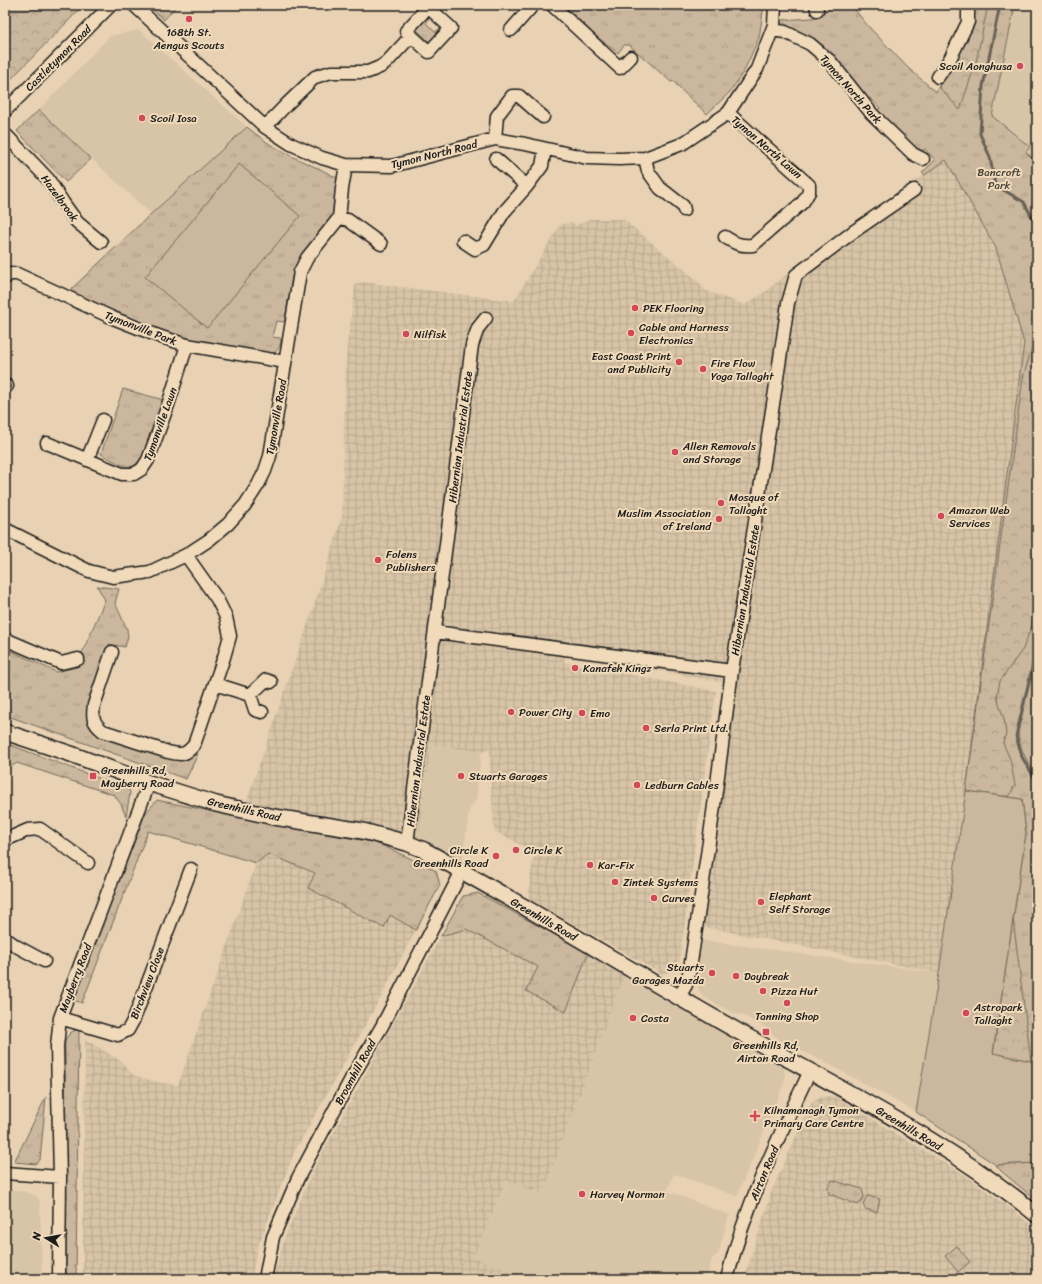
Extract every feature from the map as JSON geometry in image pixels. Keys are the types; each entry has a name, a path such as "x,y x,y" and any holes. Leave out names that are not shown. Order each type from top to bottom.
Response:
{"main road":[{"name":"Greenhills Road","path":"5,732 71,754 149,783 216,804 274,817 363,832 407,843 424,850 547,920 678,998 913,1130 973,1167 1009,1192 1037,1215"}],"street":[{"name":"Castletymon Road","path":"5,111 111,5"},
{"name":"Tymon North Road","path":"134,5 265,127 291,144 322,158 346,165 392,166 495,139 587,158 619,159 645,158 682,144 728,113 757,69 774,25 775,5"},
{"path":"511,30 533,5"},
{"path":"552,5 620,68 630,57"},
{"path":"938,77 951,57 968,22 968,5"},
{"name":"Tymon North Park","path":"772,30 785,32 810,44 830,62 872,114 913,154 923,159"},
{"path":"265,127 315,77 331,72 368,72 380,67 388,62 411,36"},
{"path":"495,139 497,116 512,96 519,96 543,117"},
{"name":"Tymon North Lawn","path":"725,237 736,244 743,246 753,245 803,202 809,192 809,185 728,113"},
{"name":"Hazelbrook","path":"5,134 48,179 77,222 101,242"},
{"path":"463,241 475,249 484,245 504,212 542,166 545,149"},
{"path":"645,158 648,171 660,188 683,206 684,210"},
{"path":"500,162 527,186"},
{"path":"346,165 339,218 348,220 381,244"},
{"name":"Hibernian Industrial Estate","path":"678,998 686,984 690,969 732,670 788,303 796,275 852,232 914,190"},
{"name":"Tymonville Road","path":"7,534 88,571 113,577 150,572 186,555 209,540 228,524 246,505 258,485 270,456 300,272 307,258 339,218"},
{"name":"Tymonville Park","path":"5,278 9,274 17,274 113,318 161,337 187,345 285,362"},
{"name":"Hibernian Industrial Estate","path":"407,843 472,345 478,328 486,318"},
{"name":"Tymonville Lawn","path":"47,442 122,474 134,474 142,469 148,460 168,405 187,345"},
{"path":"87,460 103,420"},
{"path":"112,652 94,705 93,714 95,724 103,731 168,752 179,755 188,752 194,745 230,636 226,617 214,593 186,555"},
{"name":"Hibernian Industrial Estate","path":"435,632 732,670"},
{"path":"5,639 61,663 78,659"},
{"path":"250,695 266,680 271,682"},
{"path":"215,684 250,695"},
{"path":"250,695 255,710 262,712"},
{"name":"Mayberry Road","path":"60,1279 60,1176 57,1046 60,1018 149,783"},
{"path":"5,840 28,830 40,829 88,863"},
{"name":"Birchview Close","path":"60,1018 118,1035 128,1030 134,1019 191,869"},
{"name":"Broomhill Road","path":"265,1279 273,1237 298,1178 350,1079 382,1026 462,871"},
{"path":"5,938 16,946 44,961"},
{"name":"Airton Road","path":"727,1279 749,1209 770,1158 810,1071"},
{"path":"5,1172 60,1176"}],"shaded area":[{"name":"Scoil Aonghusa","path":"1015,5 1037,15 1037,163 1026,152 1030,147 992,116"},
{"name":"Scoil Iosa","path":"139,30 247,127 151,214 39,110 110,36"},
{"path":"946,159 996,248 1024,343 966,791 939,973 704,927 736,685 565,653 564,662 716,691 679,964 676,970 662,974 528,898 534,852 494,831 489,749 481,753 477,751 431,745 418,839 382,826 246,803 315,603 342,517 346,355 355,285 361,282 514,301 560,225 571,222 576,225 590,219 623,219 698,281 706,291 745,305"},
{"path":"431,745 477,751 481,753 476,800 469,810 462,862 418,839"},
{"path":"268,853 315,873 308,888 384,928 390,915 416,930 376,1006 294,1153 258,1246 251,1279 83,1279 85,1039 121,1061 133,1075 161,1083 178,1085 256,863"},
{"path":"478,893 625,974 544,1191 538,1194 507,1180 473,1257 532,1279 273,1279 285,1237 313,1170 463,896"},
{"path":"701,940 939,973 916,1112 819,1059 780,1041 766,1028 743,1015 733,1013 702,996 698,989"},
{"path":"625,974 725,1031 735,1040 768,1059 784,1066 785,1081 737,1196 674,1174 667,1191 729,1215 718,1254 712,1259 708,1273 712,1279 532,1279 472,1257 508,1180 538,1194 544,1191"},
{"path":"821,1097 836,1097 968,1177 1013,1210 1037,1230 1037,1279 744,1279 772,1190 811,1103"},
{"path":"5,1189 26,1192 36,1196 40,1201 42,1279 5,1279"}],"green space":[{"path":"5,5 84,5 5,85"},
{"path":"148,5 177,5 164,20"},
{"path":"564,5 764,5 759,38 744,71 730,92 707,114 678,87 674,81 671,82 629,45 624,45 618,53 596,36"},
{"name":"Bancroft Park","path":"835,5 851,5 868,26 908,68 936,92 970,25 971,5 1015,5 992,116 1030,147 1026,152 1037,163 1037,1068 1031,1061 993,1054 1026,833 1022,799 966,791 1024,343 996,248 946,160 925,175 922,173 935,160 925,149 920,152 875,113 880,108 870,98 865,103 791,31 792,28 783,23 782,20 812,18 818,16"},
{"path":"971,5 988,5 976,62 960,110 939,87 970,25"},
{"path":"427,17 429,19 426,23 435,32 440,28 441,30 429,42 416,29"},
{"path":"39,110 91,159 66,182 17,131"},
{"path":"247,127 276,148 337,178 331,218 296,267 292,277 285,320 283,322 276,321 272,337 280,338 280,346 277,350 268,355 170,335 67,293 151,214"},
{"path":"239,164 300,216 207,328 145,277"},
{"path":"1037,330 1037,600 1032,625 1023,649 1000,681 997,697 1004,719 1006,734 1003,743 1010,759 1015,785 1009,797 966,791 1023,378"},
{"path":"123,389 164,400 146,450 141,459 135,465 129,467 101,454"},
{"path":"97,586 119,589 115,603 127,629 128,637 125,647 109,644 92,699 91,726 184,759 198,754 186,779 5,715 5,648 56,672 77,667 105,600"},
{"path":"1037,677 1037,776 1024,755 1018,731 1031,679"},
{"path":"5,743 129,788 130,793 126,817 121,804 114,795 17,763 5,770"},
{"name":"Astropark Tallaght","path":"966,791 1022,799 1026,833 993,1053 1031,1061 1037,1068 1037,1163 996,1165 916,1112 939,973"},
{"path":"157,800 272,824 377,843 436,871 440,885 416,930 390,915 384,928 308,888 315,873 268,854 256,863 148,831 82,1003 73,1000 145,814"},
{"path":"478,893 588,953 566,1012 526,991 538,967 466,929 441,936 463,896"},
{"path":"1013,919 1031,1061 993,1054"},
{"path":"79,1028 76,1279 66,1279 65,1040 70,1033"},
{"path":"46,1097 40,1160 36,1164 14,1162"},
{"path":"1037,1163 1037,1201 1001,1171 996,1165"},
{"path":"832,1180 862,1189 864,1197 858,1205 829,1194 828,1187"},
{"path":"867,1196 880,1199 877,1212 865,1209 863,1204"},
{"path":"957,1246 970,1262 958,1272 945,1256"}],"waterway":[{"path":"1000,5 983,86 980,134 990,157 995,185 1024,202 1037,227"},
{"path":"1037,647 1016,736 1022,757 1037,782"}],"place":[{"name":"168th St. Aengus Scouts","path":"189,19"},
{"name":"Scoil Aonghusa","path":"1020,66"},
{"name":"Scoil Iosa","path":"142,118"},
{"name":"PEK Flooring","path":"635,308"},
{"name":"Cable and Harness Electronics","path":"631,333"},
{"name":"Nilfisk","path":"406,334"},
{"name":"East Coast Print and Publicity","path":"679,362"},
{"name":"Fire Flow Yoga Tallaght","path":"703,369"},
{"name":"Allen Removals and Storage","path":"675,452"},
{"name":"Mosque of Tallaght","path":"721,503"},
{"name":"Amazon Web Services","path":"941,516"},
{"name":"Muslim Association of Ireland","path":"719,519"},
{"name":"Folens Publishers","path":"378,560"},
{"name":"Kanafeh Kingz","path":"575,668"},
{"name":"Power City","path":"511,712"},
{"name":"Emo","path":"582,713"},
{"name":"Serla Print Ltd.","path":"646,728"},
{"name":"Greenhills Rd, Mayberry Road","path":"93,776"},
{"name":"Stuarts Garages","path":"461,776"},
{"name":"Ledburn Cables","path":"637,785"},
{"name":"Circle K","path":"516,850"},
{"name":"Circle K Greenhills Road","path":"496,856"},
{"name":"Kar-Fix","path":"590,865"},
{"name":"Zintek Systems","path":"615,882"},
{"name":"Curves","path":"654,898"},
{"name":"Elephant Self Storage","path":"761,902"},
{"name":"Stuarts Garages Mazda","path":"712,973"},
{"name":"Daybreak","path":"736,976"},
{"name":"Pizza Hut","path":"763,991"},
{"name":"Tanning Shop","path":"787,1003"},
{"name":"Astropark Tallaght","path":"966,1013"},
{"name":"Costa","path":"633,1018"},
{"name":"Greenhills Rd, Airton Road","path":"766,1032"},
{"name":"Kilnamanagh Tymon Primary Care Centre","path":"755,1116"},
{"name":"Harvey Norman","path":"582,1194"}]}
